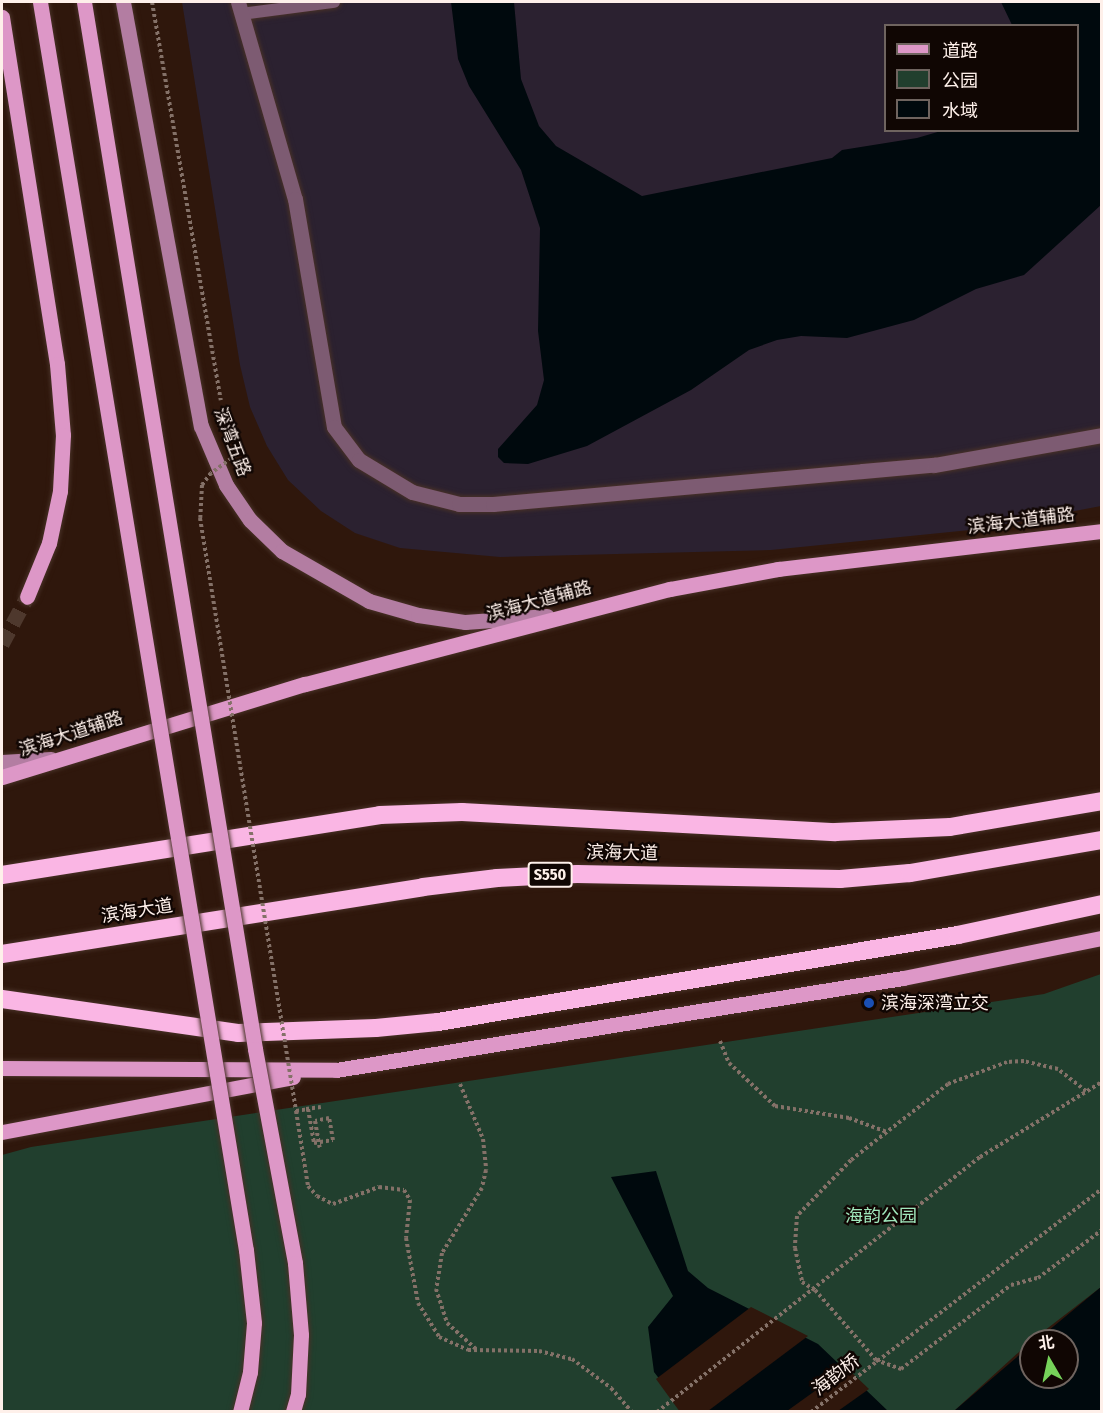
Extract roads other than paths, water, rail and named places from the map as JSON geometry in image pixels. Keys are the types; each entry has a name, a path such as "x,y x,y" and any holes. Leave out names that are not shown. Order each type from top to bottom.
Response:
{"highway":[{"name":"滨海大道","path":"2,875 380,815 462,812 835,832 950,827 1101,801"},
{"name":"滨海大道","path":"2,954 486,880 577,874 840,879 910,873 1101,840"},
{"path":"2,999 238,1033 376,1028 438,1022 958,935 1101,904"}],"main road":[{"path":"40,2 246,1251 254,1323 250,1372 240,1412"},
{"path":"84,2 255,1049 296,1263 300,1335 298,1394 293,1412"},
{"path":"2,17 57,364 63,435 60,491 49,543 27,597"},
{"name":"滨海大道辅路","path":"2,777 294,687 562,615 670,589 778,569 1101,531"},
{"path":"2,1132 336,1070 903,978 1101,938"},
{"path":"2,1068 336,1070"}],"street":[{"name":"深湾五路","path":"123,2 201,426 226,485 250,520 282,551 369,601 418,615 465,622 562,615"},
{"path":"240,8 295,199 334,427 359,460 412,492 459,504 493,504 934,465 1101,435"},
{"path":"2,762 57,759"}],"lane":[{"path":"240,8 334,2"}],"water":[{"path":"451,2 514,2 521,79 539,126 556,146 642,196 832,158 842,150 917,138 938,132 1079,132 1079,24 1012,24 1001,2 1101,2 1101,205 1024,275 976,289 914,320 847,338 801,336 777,340 749,350 691,390 587,446 528,464 504,463 498,457 498,449 537,405 544,380 538,331 540,228 521,170 469,86 458,59"},
{"path":"656,1171 688,1271 708,1288 818,1344 888,1411 684,1411 654,1372 648,1327 673,1296 611,1177"},
{"path":"1101,1287 1101,1411 954,1411 1019,1355 1019,1389 1079,1389 1079,1329 1050,1329"}],"tunnel":[{"path":"2,644 27,597"}],"place":[{"name":"滨海深湾立交","path":"869,1003"}],"park label":[{"name":"海韵公园","path":"881,1216"}]}
